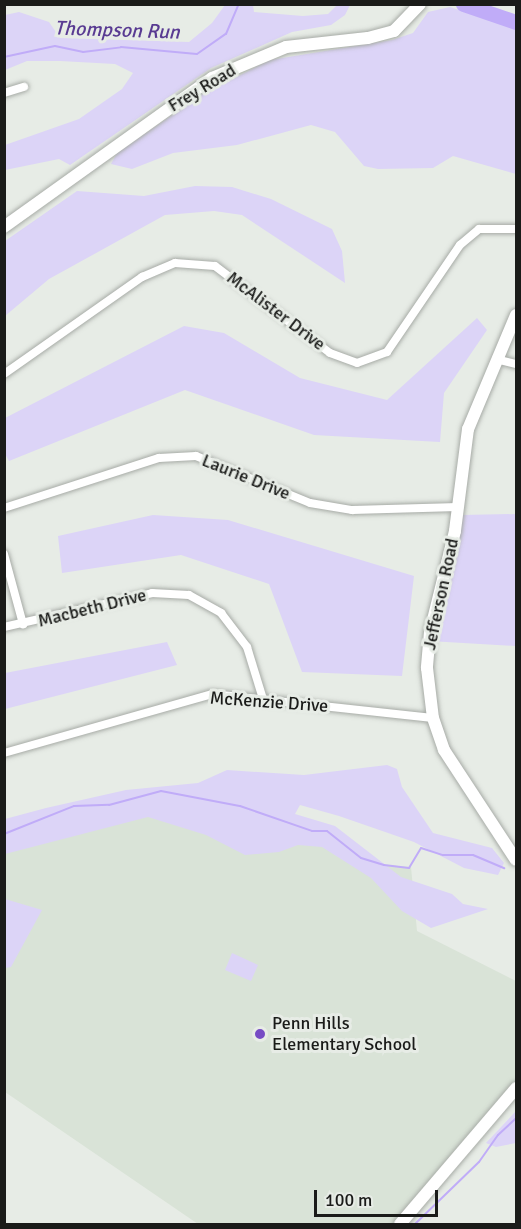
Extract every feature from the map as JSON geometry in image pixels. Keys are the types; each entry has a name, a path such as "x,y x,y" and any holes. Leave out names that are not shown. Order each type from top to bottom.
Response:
{"street":[{"name":"Frey Road","path":"4,227 212,78 286,47 368,38 394,32 420,5"},
{"path":"4,93 24,87"},
{"name":"McAlister Drive","path":"4,374 142,277 175,263 215,266 330,353 357,363 387,352 460,244 479,229 516,229"},
{"name":"Jefferson Road","path":"516,315 468,429 458,507 427,657 433,718 451,762 516,860"},
{"path":"496,359 516,364"},
{"name":"Laurie Drive","path":"4,508 159,458 196,456 310,503 352,510 458,507"},
{"path":"4,554 23,624"},
{"name":"Macbeth Drive","path":"4,627 152,593 189,594 220,613 247,647 263,699"},
{"name":"McKenzie Drive","path":"4,753 212,694 433,718"},
{"path":"400,1224 516,1088"}],"shaded area":[{"path":"225,5 253,5 254,12 303,16 328,14 337,5 350,5 345,15 331,25 292,32 211,68 70,165 59,159 5,170 5,145 79,119 122,89 133,73 115,64 60,61 27,61 5,70 5,15 19,12 49,22 60,38 189,42 212,23"},
{"path":"450,7 493,21 516,22 516,174 453,156 433,168 378,169 364,166 335,132 311,125 237,145 173,153 132,169 111,164 117,153 203,94 270,60 392,40 413,33 428,12"},
{"path":"195,186 232,187 271,199 332,229 342,251 345,283 242,215 214,211 165,215 49,279 5,316 5,241 77,191 144,196"},
{"path":"477,318 487,330 444,393 440,442 314,435 185,390 9,461 5,454 5,418 184,326 224,333 300,378 387,400"},
{"path":"516,514 516,646 429,641 461,515"},
{"path":"153,515 228,520 414,576 402,676 302,672 269,584 181,555 62,573 58,536"},
{"path":"167,642 177,665 5,709 5,673"},
{"path":"387,765 397,769 402,787 433,833 492,848 504,863 498,875 464,868 414,842 339,816 300,805 295,814 335,826 401,877 452,894 463,904 488,909 431,928 402,911 371,878 322,847 298,845 279,852 245,855 206,835 148,817 5,854 5,819 46,808 126,790 198,783 227,770 304,775"},
{"name":"Penn Hills Elementary School","path":"161,791 384,865 411,867 417,931 516,981 516,1088 400,1224 198,1224 5,1092 5,834"},
{"path":"5,899 42,910 11,967 5,968"},
{"path":"232,953 258,965 251,981 225,970"},
{"path":"516,1111 516,1143 496,1147 486,1143"}],"waterway":[{"name":"Thompson Run","path":"4,57 55,46 83,52 121,47 197,54 226,34 239,4"},
{"name":"Thompson Run","path":"463,4 516,22"},
{"path":"4,834 74,806 109,805 161,791 240,806 312,831 327,831 361,858 384,865 409,868 421,848 443,855 473,855 504,868"},
{"path":"415,1224 479,1162 498,1135 516,1118"}],"place":[{"name":"Penn Hills Elementary School","path":"260,1034"}]}
